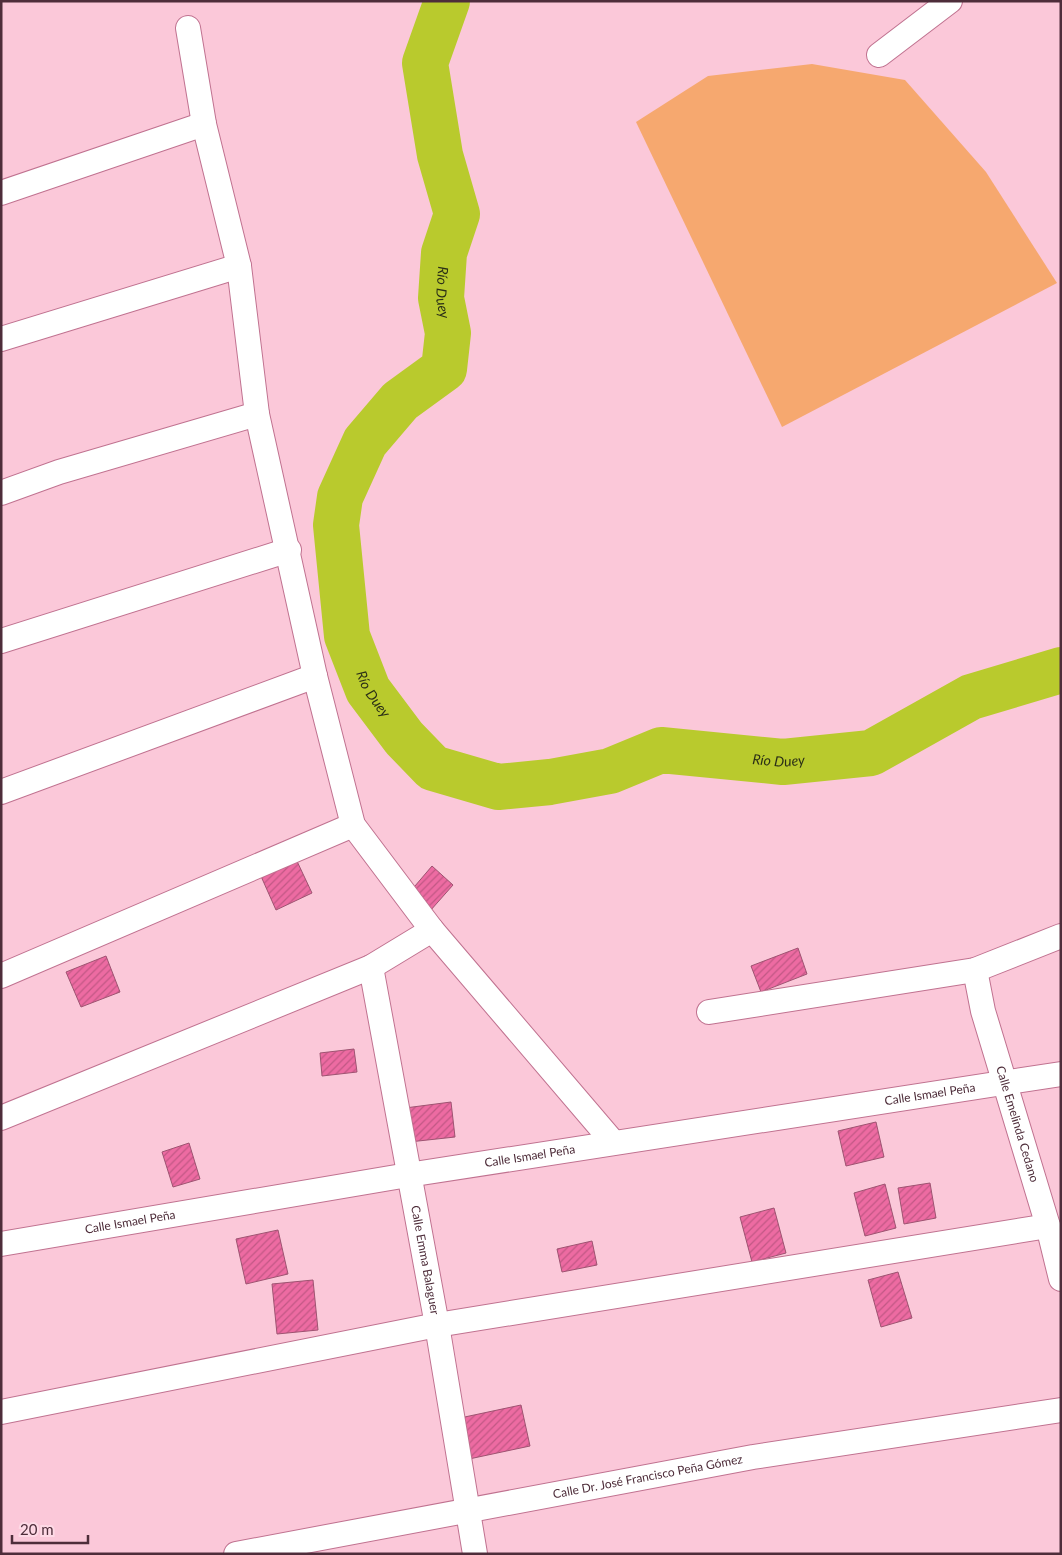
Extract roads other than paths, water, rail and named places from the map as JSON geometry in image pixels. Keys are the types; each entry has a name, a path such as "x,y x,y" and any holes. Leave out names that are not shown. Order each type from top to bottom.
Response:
{"street":[{"path":"879,55 950,1"},
{"path":"188,28 204,124 238,266 257,414 316,676 353,825 432,930 613,1142"},
{"path":"1,193 204,124"},
{"path":"1,339 238,266"},
{"path":"1,493 59,472 257,414"},
{"path":"1,641 289,550"},
{"path":"1,792 316,676"},
{"path":"1,976 353,825"},
{"path":"1,1118 371,967 432,930"},
{"path":"709,1012 975,970 1061,936"},
{"name":"Calle Emma Balaguer","path":"371,967 437,1325 466,1512 475,1554"},
{"name":"Calle Emelinda Cedano","path":"975,970 983,1011 1048,1226 1061,1279"},
{"name":"Calle Ismael Peña","path":"1,1244 613,1142 1006,1084 1061,1074"},
{"path":"1,1412 437,1325 1048,1226"},
{"name":"Calle Dr. José Francisco Peña Gómez","path":"236,1554 754,1457 1061,1410"}],"waterway":[{"name":"Río Duey","path":"447,1 425,63 440,155 457,214 444,253 441,298 448,333 444,369 400,401 365,442 340,497 336,525 347,636 368,690 404,738 433,768 498,787 550,782 610,771 661,750 783,762 871,753 971,697 1061,670"}]}
